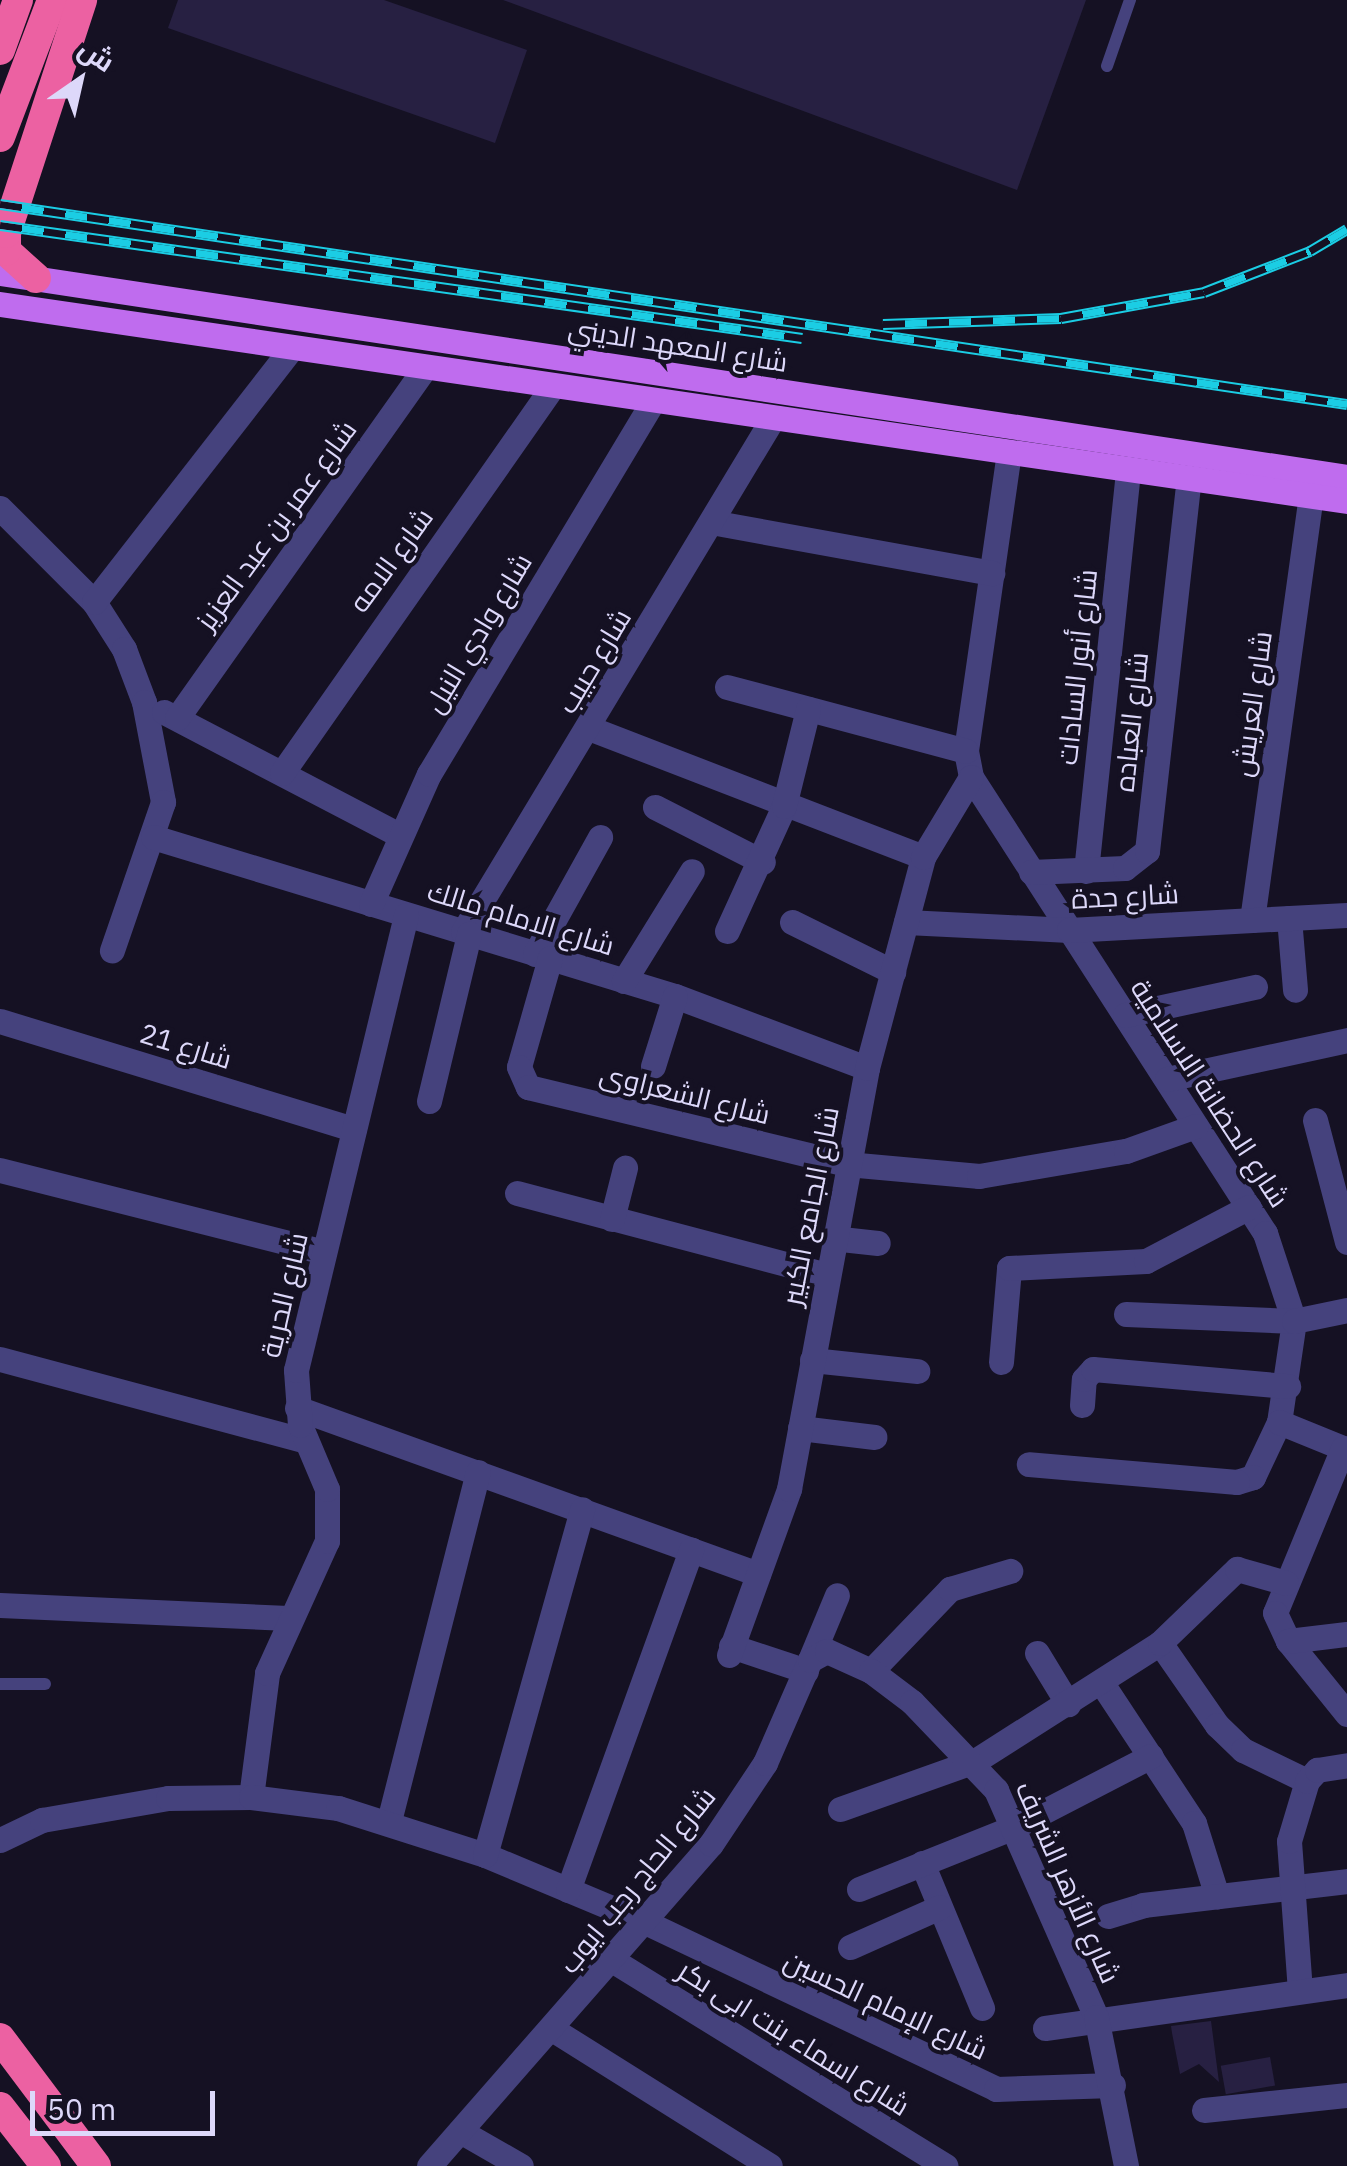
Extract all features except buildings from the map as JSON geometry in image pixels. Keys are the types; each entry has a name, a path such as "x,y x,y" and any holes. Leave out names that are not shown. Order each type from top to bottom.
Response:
{"highway":[{"path":"2,44 18,0"},
{"path":"0,137 52,0"},
{"path":"36,278 6,251 6,233 82,0"},
{"path":"0,2038 96,2166"},
{"path":"0,2106 46,2166"}],"main road":[{"name":"شارع المعهد الديني","path":"0,274 1238,473 1347,477"},
{"name":"شارع المعهد الديني","path":"0,304 1189,478 1238,473 1311,496 1347,501"}],"street":[{"path":"94,602 292,348"},
{"name":"شارع عمر بن عبد العزيز","path":"177,718 426,368"},
{"name":"شارع الامه","path":"282,773 554,386"},
{"name":"شارع وادي النيل","path":"371,904 399,834 462,716 653,401"},
{"name":"شارع حبيب","path":"429,1102 466,933 772,418"},
{"name":"شارع الجامع الكبير","path":"808,1666 730,1650 788,1489 847,1164 923,857 969,764 1009,452"},
{"name":"شارع أنور السادات","path":"1086,871 1128,469"},
{"name":"شارع العباده","path":"1032,872 1125,868 1147,851 1189,478"},
{"name":"شارع العريش","path":"1252,920 1311,496"},
{"path":"0,508 94,602 124,649 144,702 163,788 153,837 112,950"},
{"path":"711,522 992,573"},
{"path":"727,686 969,764"},
{"path":"144,702 399,834"},
{"path":"726,931 762,862 784,806 808,709"},
{"path":"589,728 923,857"},
{"name":"شارع الحضانة الاسلامية","path":"969,764 1032,872 1248,1207 1280,1264 1294,1321 1288,1386 1264,1466 1237,1482 1028,1464"},
{"path":"656,807 762,862"},
{"name":"شارع الامام مالك","path":"153,837 675,996 868,1068"},
{"path":"542,956 600,838"},
{"path":"624,981 692,871"},
{"name":"شارع الحرية","path":"251,1797 267,1673 288,1618 322,1558 329,1524 327,1489 306,1441 297,1408 296,1370 406,915"},
{"name":"شارع جدة","path":"906,922 1069,930 1347,915"},
{"path":"1289,918 1295,990"},
{"path":"792,922 893,972"},
{"name":"شارع الشعراوى","path":"542,956 519,1067 528,1087 847,1164 998,1174 1126,1151 1196,1126"},
{"path":"1125,1015 1254,986"},
{"path":"654,1066 675,996"},
{"name":"شارع 21","path":"0,1022 354,1128"},
{"path":"1167,1079 1347,1040"},
{"path":"1314,1120 1347,1242"},
{"path":"612,1219 625,1168"},
{"path":"0,1170 324,1252"},
{"path":"517,1193 824,1274"},
{"path":"1001,1362 1009,1268 1146,1261 1248,1207"},
{"path":"832,1238 878,1242"},
{"path":"1126,1314 1294,1321 1347,1310"},
{"path":"0,1359 306,1441"},
{"path":"812,1360 916,1371"},
{"path":"1082,1405 1084,1379 1093,1369 1288,1386"},
{"path":"297,1408 758,1574"},
{"path":"1279,1422 1343,1448 1275,1613 1288,1641 1347,1714"},
{"path":"800,1428 874,1437"},
{"path":"389,1822 478,1472"},
{"path":"485,1855 582,1509"},
{"path":"568,1890 691,1550"},
{"path":"840,1809 975,1761 1160,1643 1237,1569 1286,1583"},
{"path":"808,1666 827,1651 871,1671 950,1589 1010,1570"},
{"name":"شارع الحاج رجب ايوب","path":"429,2166 646,1922 739,1804 808,1666 838,1595"},
{"path":"0,1604 288,1618"},
{"path":"1288,1641 1347,1634"},
{"path":"1160,1643 1216,1725 1243,1750 1307,1781"},
{"path":"1037,1653 1068,1704"},
{"name":"شارع الأزهر الشريف","path":"871,1671 975,1761 1014,1827 1096,2017 1113,2085 1126,2166"},
{"path":"1101,1682 1194,1823 1216,1896"},
{"path":"859,1888 1014,1827 1151,1756"},
{"path":"1300,1991 1289,1888 1290,1841 1307,1781 1317,1770 1347,1765"},
{"name":"شارع الإمام الحسين","path":"0,1840 86,1810 168,1798 251,1797 389,1822 485,1855 646,1922 996,2089 1113,2085"},
{"path":"922,1863 982,2008"},
{"path":"1108,1916 1216,1896 1347,1881"},
{"path":"850,1947 940,1907"},
{"name":"شارع اسماء بنت ابى بكر","path":"612,1960 945,2166"},
{"path":"1045,2028 1096,2017 1347,1985"},
{"path":"552,2029 770,2166"},
{"path":"1204,2110 1347,2095"},
{"path":"460,2131 521,2166"}],"lane":[{"path":"1107,66 1130,0"},
{"path":"0,1684 45,1684"}],"railway":[{"path":"0,204 1347,404"},
{"path":"0,225 802,338"},
{"path":"883,324 1061,318 1204,292 1310,251 1347,229"}]}
